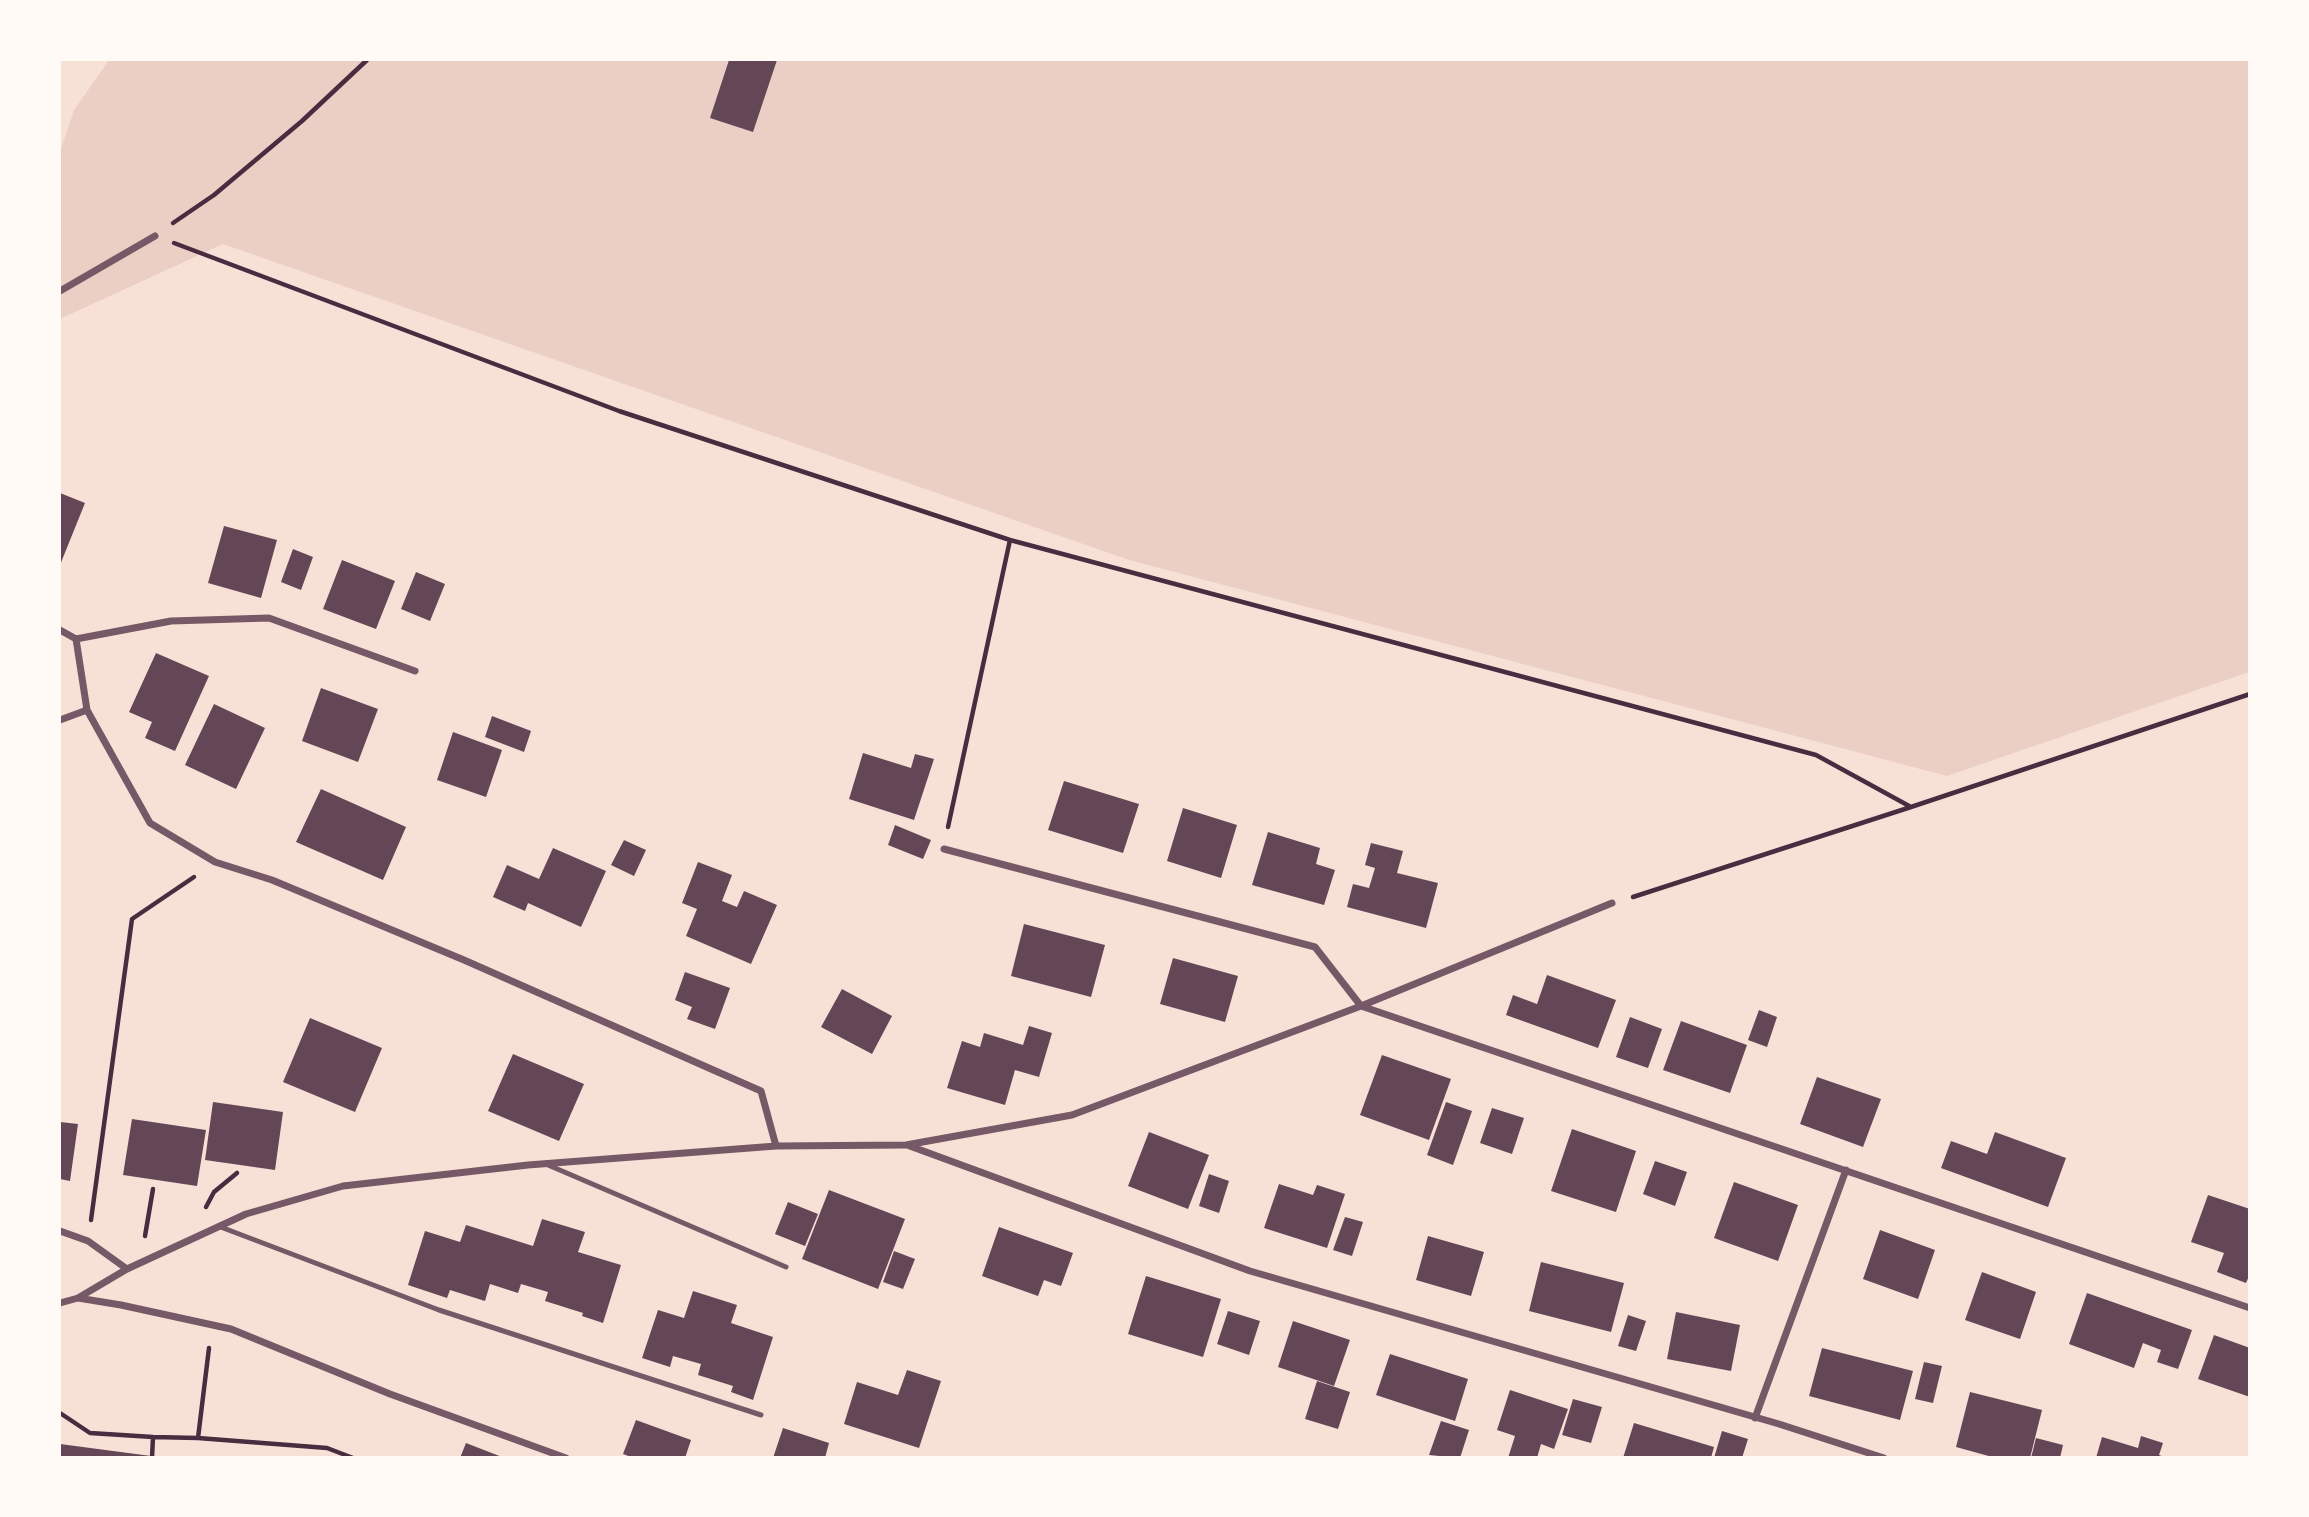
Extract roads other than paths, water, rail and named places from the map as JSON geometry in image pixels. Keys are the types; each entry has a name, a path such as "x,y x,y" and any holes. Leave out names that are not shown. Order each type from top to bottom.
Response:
{"street":[{"path":"60,291 155,236"},
{"path":"60,630 76,639 172,621 269,618 415,671"},
{"path":"76,639 87,710 150,823 215,862 272,880 452,954 761,1091 776,1146"},
{"path":"60,720 87,710"},
{"path":"944,849 1315,947 1361,1006 2249,1308"},
{"path":"60,1303 78,1298 140,1262 246,1214 343,1186 544,1164 776,1146 906,1145 1072,1115 1361,1006 1612,903"},
{"path":"906,1145 1250,1271 1884,1458"},
{"path":"1755,1418 1846,1170"},
{"path":"60,1231 88,1241 127,1269"},
{"path":"78,1298 231,1329 390,1394 566,1458"}],"lane":[{"path":"544,1164 786,1267"},
{"path":"218,1226 439,1310 761,1415"}]}
